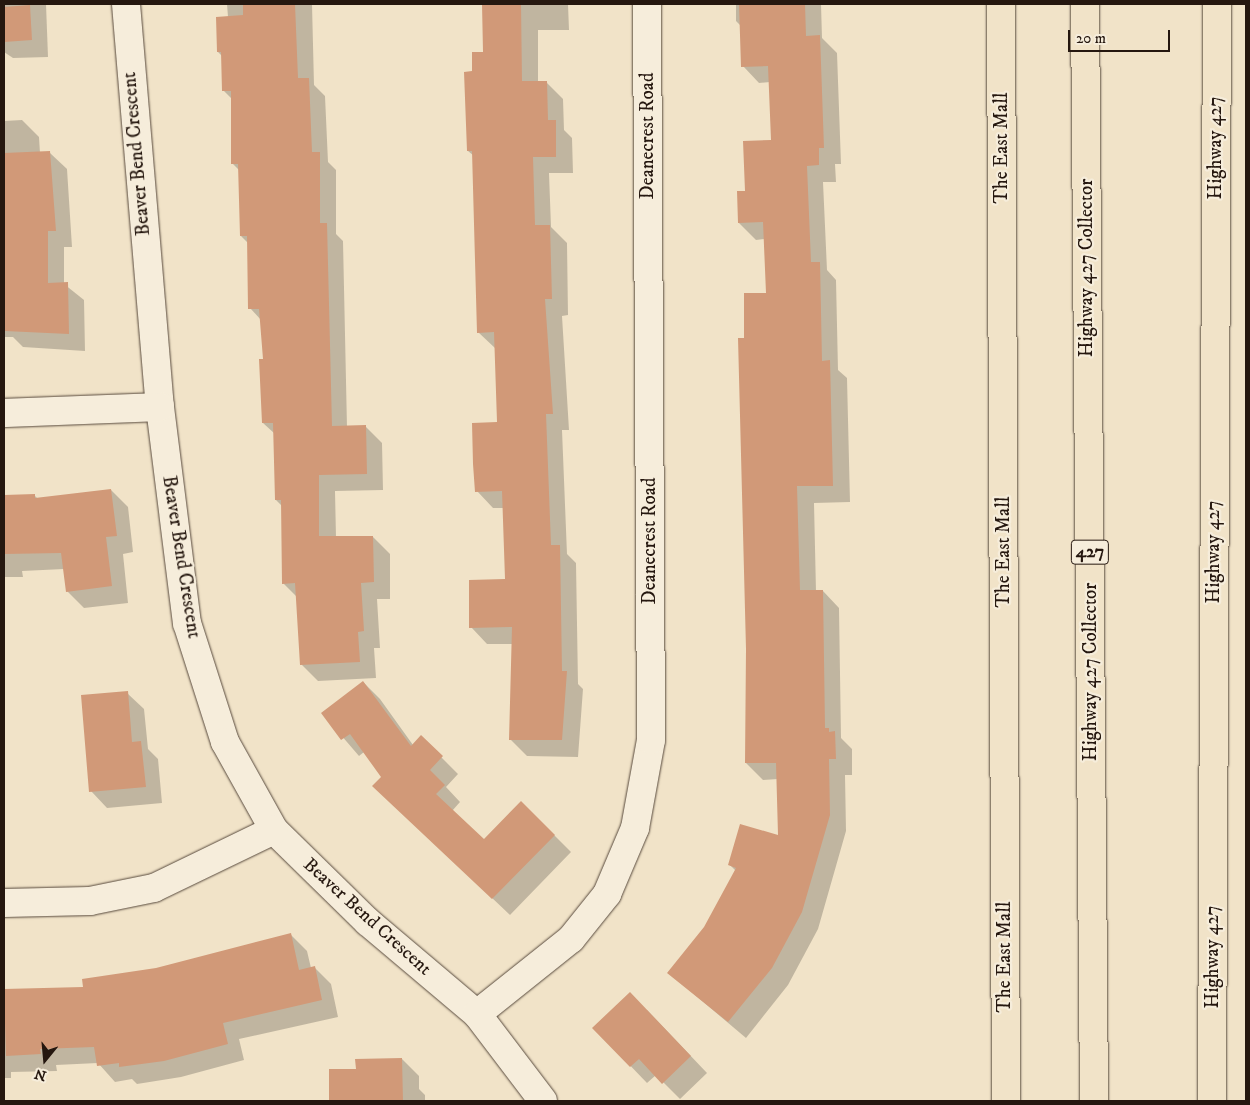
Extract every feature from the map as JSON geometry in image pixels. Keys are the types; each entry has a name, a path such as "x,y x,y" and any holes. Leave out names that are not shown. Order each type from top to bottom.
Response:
{"main road":[{"name":"The East Mall","path":"1001,4 1006,1101"},
{"name":"Highway 427 Collector","path":"1085,4 1094,1101"},
{"name":"Highway 427","path":"1212,1101 1217,4"}],"street":[{"name":"Beaver Bend Crescent","path":"126,4 160,407 186,623 225,742 274,830 368,922 477,1014 543,1101"},
{"name":"Deanecrest Road","path":"477,1014 571,939 607,894 635,828 651,740 647,4"},
{"path":"4,413 160,407"},
{"path":"4,904 90,902 154,888 274,830"}],"building":[{"path":"243,4 295,4 298,78 309,78 312,152 320,152 320,223 327,223 332,426 366,425 367,474 319,475 319,536 373,536 374,582 361,583 364,631 358,632 360,662 300,665 295,583 282,584 281,500 275,500 273,423 262,423 259,359 263,359 259,309 248,309 247,236 240,236 238,164 231,164 231,91 222,91 221,52 217,52 216,17 243,15"},
{"path":"482,4 521,4 522,81 547,81 548,120 556,120 556,157 533,157 535,225 550,225 552,299 545,299 553,414 546,414 551,545 560,545 562,671 567,671 562,740 509,740 512,627 469,628 469,580 505,579 502,491 475,492 473,464 472,423 497,422 494,332 477,333 472,151 467,151 464,72 472,71 472,52 483,52"},
{"path":"739,4 805,4 806,36 820,35 824,148 819,148 819,165 807,166 811,262 820,262 822,361 830,360 833,486 797,486 800,590 823,590 825,728 829,728 829,732 835,731 836,759 829,759 830,815 802,912 772,968 728,1022 667,973 704,927 736,868 728,865 740,824 778,835 776,763 745,763 746,649 738,338 744,338 744,293 766,293 763,222 738,223 737,191 745,191 743,141 771,140 768,66 741,67"},
{"path":"30,5 32,40 4,42 4,7"},
{"path":"50,151 56,231 48,231 48,283 68,282 69,334 5,331 4,153"},
{"path":"111,489 117,536 106,537 112,586 66,592 61,553 4,554 4,495 35,494 35,498"},
{"path":"363,681 411,746 421,735 443,756 430,770 445,785 436,794 484,839 521,801 555,835 492,899 372,786 381,777 350,734 341,740 321,713"},
{"path":"128,691 132,742 141,741 146,787 89,792 81,695"},
{"path":"291,933 299,970 315,966 322,1000 223,1023 228,1044 164,1061 119,1067 119,1063 97,1066 94,1047 40,1049 41,1054 6,1056 4,989 83,987 82,979 156,968"},
{"path":"630,992 691,1056 662,1084 639,1059 630,1067 592,1028"},
{"path":"402,1058 403,1101 329,1101 329,1069 356,1069 355,1059"}]}
